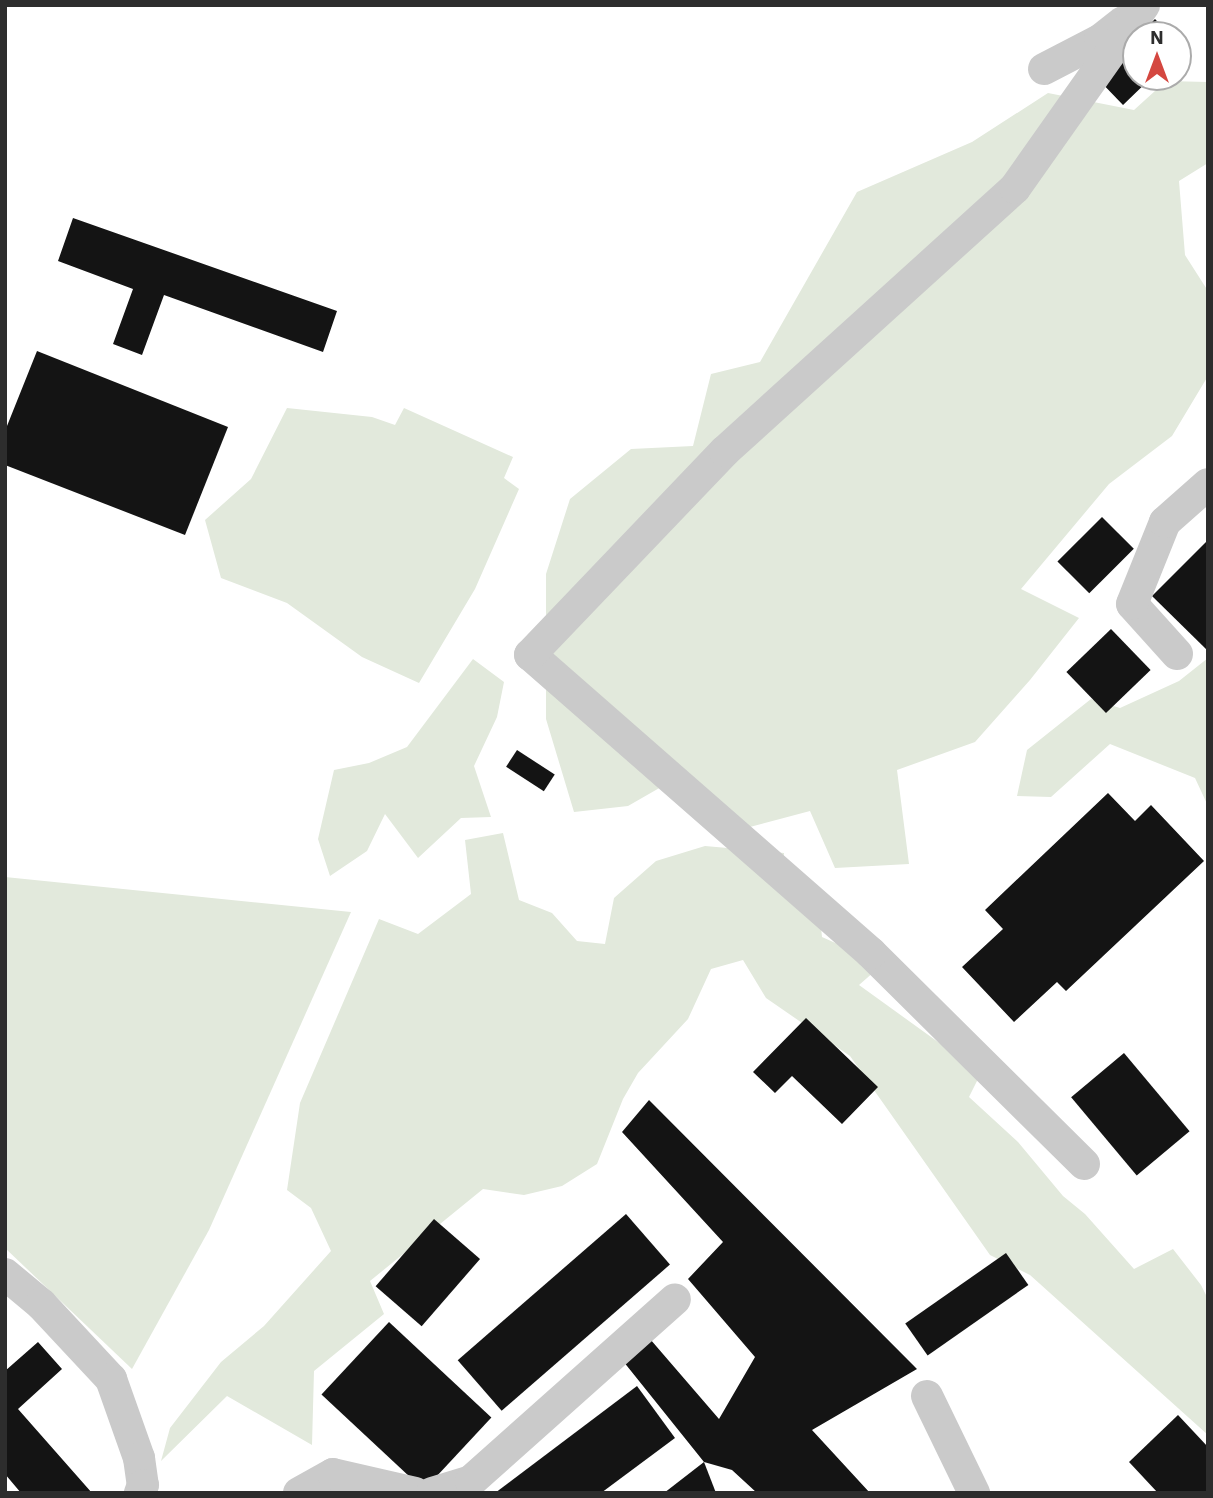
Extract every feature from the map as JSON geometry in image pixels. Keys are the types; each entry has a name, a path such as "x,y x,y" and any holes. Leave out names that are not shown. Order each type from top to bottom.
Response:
{"lane":[{"path":"1044,69 1100,40 1144,5"},
{"path":"1084,1164 872,953 530,655 724,451 1015,188 1144,5"},
{"path":"1177,654 1132,604 1165,522 1208,484"},
{"path":"5,1273 41,1304 111,1379 139,1458 143,1485 140,1493"},
{"path":"432,1493 471,1481 675,1299"},
{"path":"927,1396 974,1493"},
{"path":"299,1493 333,1474 415,1493"}],"shaded area":[{"path":"1192,82 1208,82 1208,163 1179,181 1185,255 1208,291 1208,376 1172,436 1109,484 1021,589 1079,618 1030,680 975,742 897,770 909,864 835,868 810,811 716,836 675,779 628,806 574,812 546,719 546,574 570,499 631,449 693,446 711,374 760,362 857,192 972,142 1048,93 1134,110 1155,91 1192,91"},
{"path":"287,408 372,417 395,425 404,408 513,457 504,478 519,489 475,589 419,683 362,657 287,603 221,578 205,520 251,479"},
{"path":"1208,658 1208,806 1195,778 1110,744 1051,797 1017,796 1027,750 1091,699 1120,708 1179,681"},
{"path":"473,659 504,682 497,717 474,766 491,817 461,818 418,858 385,814 367,851 330,876 318,839 334,770 369,763 407,747"},
{"path":"503,833 519,900 552,913 577,941 605,944 614,898 656,861 705,846 784,853 783,883 819,907 822,937 851,950 875,971 859,985 981,1073 969,1097 1018,1142 1063,1196 1085,1214 1134,1269 1173,1249 1201,1285 1208,1299 1208,1435 1030,1275 990,1255 850,1056 766,998 743,960 711,969 688,1019 638,1073 623,1099 597,1164 562,1186 524,1195 483,1189 370,1281 384,1314 314,1371 312,1445 227,1396 161,1461 170,1428 221,1362 264,1326 331,1251 311,1208 287,1190 300,1103 379,919 418,934 471,894 465,840"},
{"path":"5,877 351,912 209,1230 132,1369 5,1248"}],"building":[{"path":"1122,52 1122,91 1138,91 1123,105 1096,77"},
{"path":"73,218 337,311 323,352 164,295 142,355 113,344 133,289 58,261"},
{"path":"37,351 228,427 185,535 5,465 5,431"},
{"path":"1102,517 1134,549 1089,593 1057,562"},
{"path":"1208,540 1208,651 1152,596"},
{"path":"1111,629 1151,670 1106,713 1066,672"},
{"path":"517,750 555,775 544,791 506,767"},
{"path":"1108,793 1135,821 1151,805 1204,861 1066,991 1057,982 1014,1022 962,967 1003,929 985,910"},
{"path":"806,1018 878,1087 842,1124 792,1076 775,1093 753,1072"},
{"path":"1124,1053 1190,1131 1137,1175 1071,1097"},
{"path":"649,1100 917,1369 812,1430 870,1493 757,1493 732,1470 704,1462 619,1356 644,1332 719,1419 755,1357 688,1279 723,1242 622,1132"},
{"path":"626,1214 670,1265 502,1411 458,1360"},
{"path":"434,1219 480,1259 422,1326 376,1286"},
{"path":"1006,1253 1028,1285 928,1355 905,1324"},
{"path":"389,1322 491,1417 424,1490 321,1394"},
{"path":"38,1342 62,1369 18,1409 92,1493 21,1493 5,1474 5,1371"},
{"path":"637,1386 675,1438 601,1493 495,1493"},
{"path":"1178,1415 1208,1447 1208,1493 1158,1493 1129,1462"},
{"path":"704,1462 716,1493 664,1493"}]}
